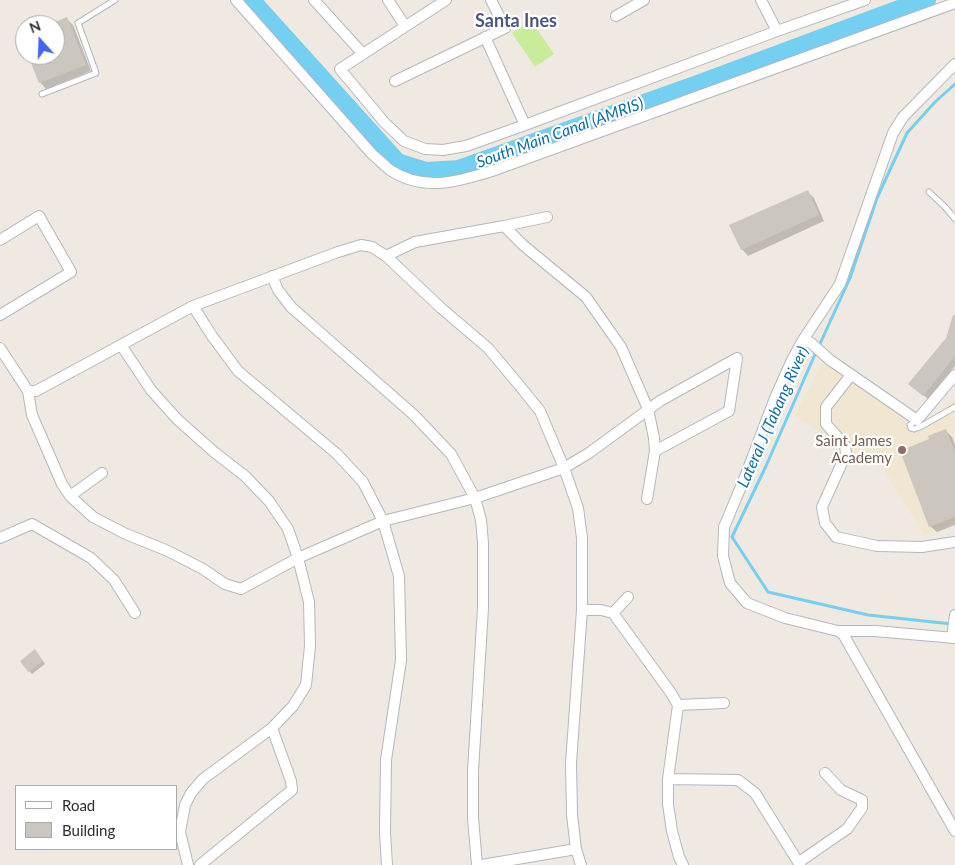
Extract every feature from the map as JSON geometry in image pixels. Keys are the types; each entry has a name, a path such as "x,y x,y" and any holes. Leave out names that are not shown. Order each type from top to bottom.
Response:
{"street":[{"path":"236,0 372,154 390,169 409,180 436,184 459,181 492,171 955,3"},
{"path":"314,0 363,54"},
{"path":"388,0 405,26"},
{"path":"446,0 340,69 384,122 404,141 425,149 443,150 466,146 865,0"},
{"path":"395,81 505,28 491,0"},
{"path":"616,16 644,0"},
{"path":"761,0 777,31"},
{"path":"485,37 524,126"},
{"path":"955,64 904,117 893,133 840,284 807,342 792,360 775,398 724,527 723,556 730,583 747,604 785,618 838,631 875,631 954,636 955,615"},
{"path":"0,240 39,216 71,272 0,315"},
{"path":"386,256 415,242 547,217"},
{"path":"504,226 523,245 586,297 621,347 648,409 654,438 655,451 647,499"},
{"path":"28,391 36,391 44,387 193,306 272,276 361,245 372,247 386,256 441,308 488,348 520,384 540,411 564,468 578,508 582,538 582,610 571,762 572,815 576,850 581,865"},
{"path":"272,276 278,290 290,307 414,415 451,454 475,498 481,520 483,543 483,608 472,818 477,865"},
{"path":"193,306 238,371 337,454 364,482 383,521 399,576 401,660 386,760 385,833 387,865"},
{"path":"807,342 917,420 955,375"},
{"path":"121,345 151,390 177,419 214,452 245,476 269,500 288,529 298,558 309,602 310,646 306,685 293,706 272,728 203,779 191,793 185,805 178,832 188,865"},
{"path":"0,348 28,391 32,415 62,484 70,496 93,517 126,534 168,551 203,569 225,584 241,589 298,558 383,521 475,498 564,468 589,453 648,409 737,358 732,415 655,451"},
{"path":"851,375 826,407 826,424 845,445 846,454 822,507 825,523 836,537 877,546 922,547 955,542"},
{"path":"70,496 102,473"},
{"path":"0,538 32,524 91,558 114,580 135,613"},
{"path":"613,613 628,597"},
{"path":"582,610 601,610 613,613 678,705 668,779 668,804 672,831 683,865"},
{"path":"838,631 843,634 955,831"},
{"path":"678,705 724,702"},
{"path":"200,865 292,790 291,781 272,728"},
{"path":"668,779 738,780 755,793 799,863 847,829 862,808 862,800 841,790 825,773"},
{"path":"482,865 576,850"}],"lane":[{"path":"42,94 96,73 78,23 116,0"},
{"path":"929,192 955,219"},
{"path":"917,420 910,425 911,428 920,427 955,407"}],"shaded area":[{"name":"Saint James Academy","path":"824,360 918,429 955,398 955,521 924,535 885,471 794,416"}],"green space":[{"path":"531,20 554,54 535,67 512,33"}],"building":[{"path":"67,17 86,65 39,83 32,65 65,65 65,18"},
{"path":"808,190 819,215 741,250 729,225"},
{"path":"953,315 955,315 955,356 923,396 908,384 946,338"},
{"path":"946,429 955,452 955,517 929,527 900,451 929,439 928,436"},
{"path":"35,649 43,661 28,672 20,661"}],"waterway":[{"name":"South Main Canal (AMRIS)","path":"250,0 397,163 426,172 459,170 698,85 926,0"},
{"name":"Lateral J (Tabang River)","path":"819,346 850,278 877,198 907,133 935,102 955,84"},
{"name":"Lateral J (Tabang River)","path":"816,352 766,466 732,537 768,592 868,615 952,624"}],"place":[{"name":"Saint James Academy","path":"902,450"}],"district":[{"name":"Santa Ines","path":"516,21"}]}
